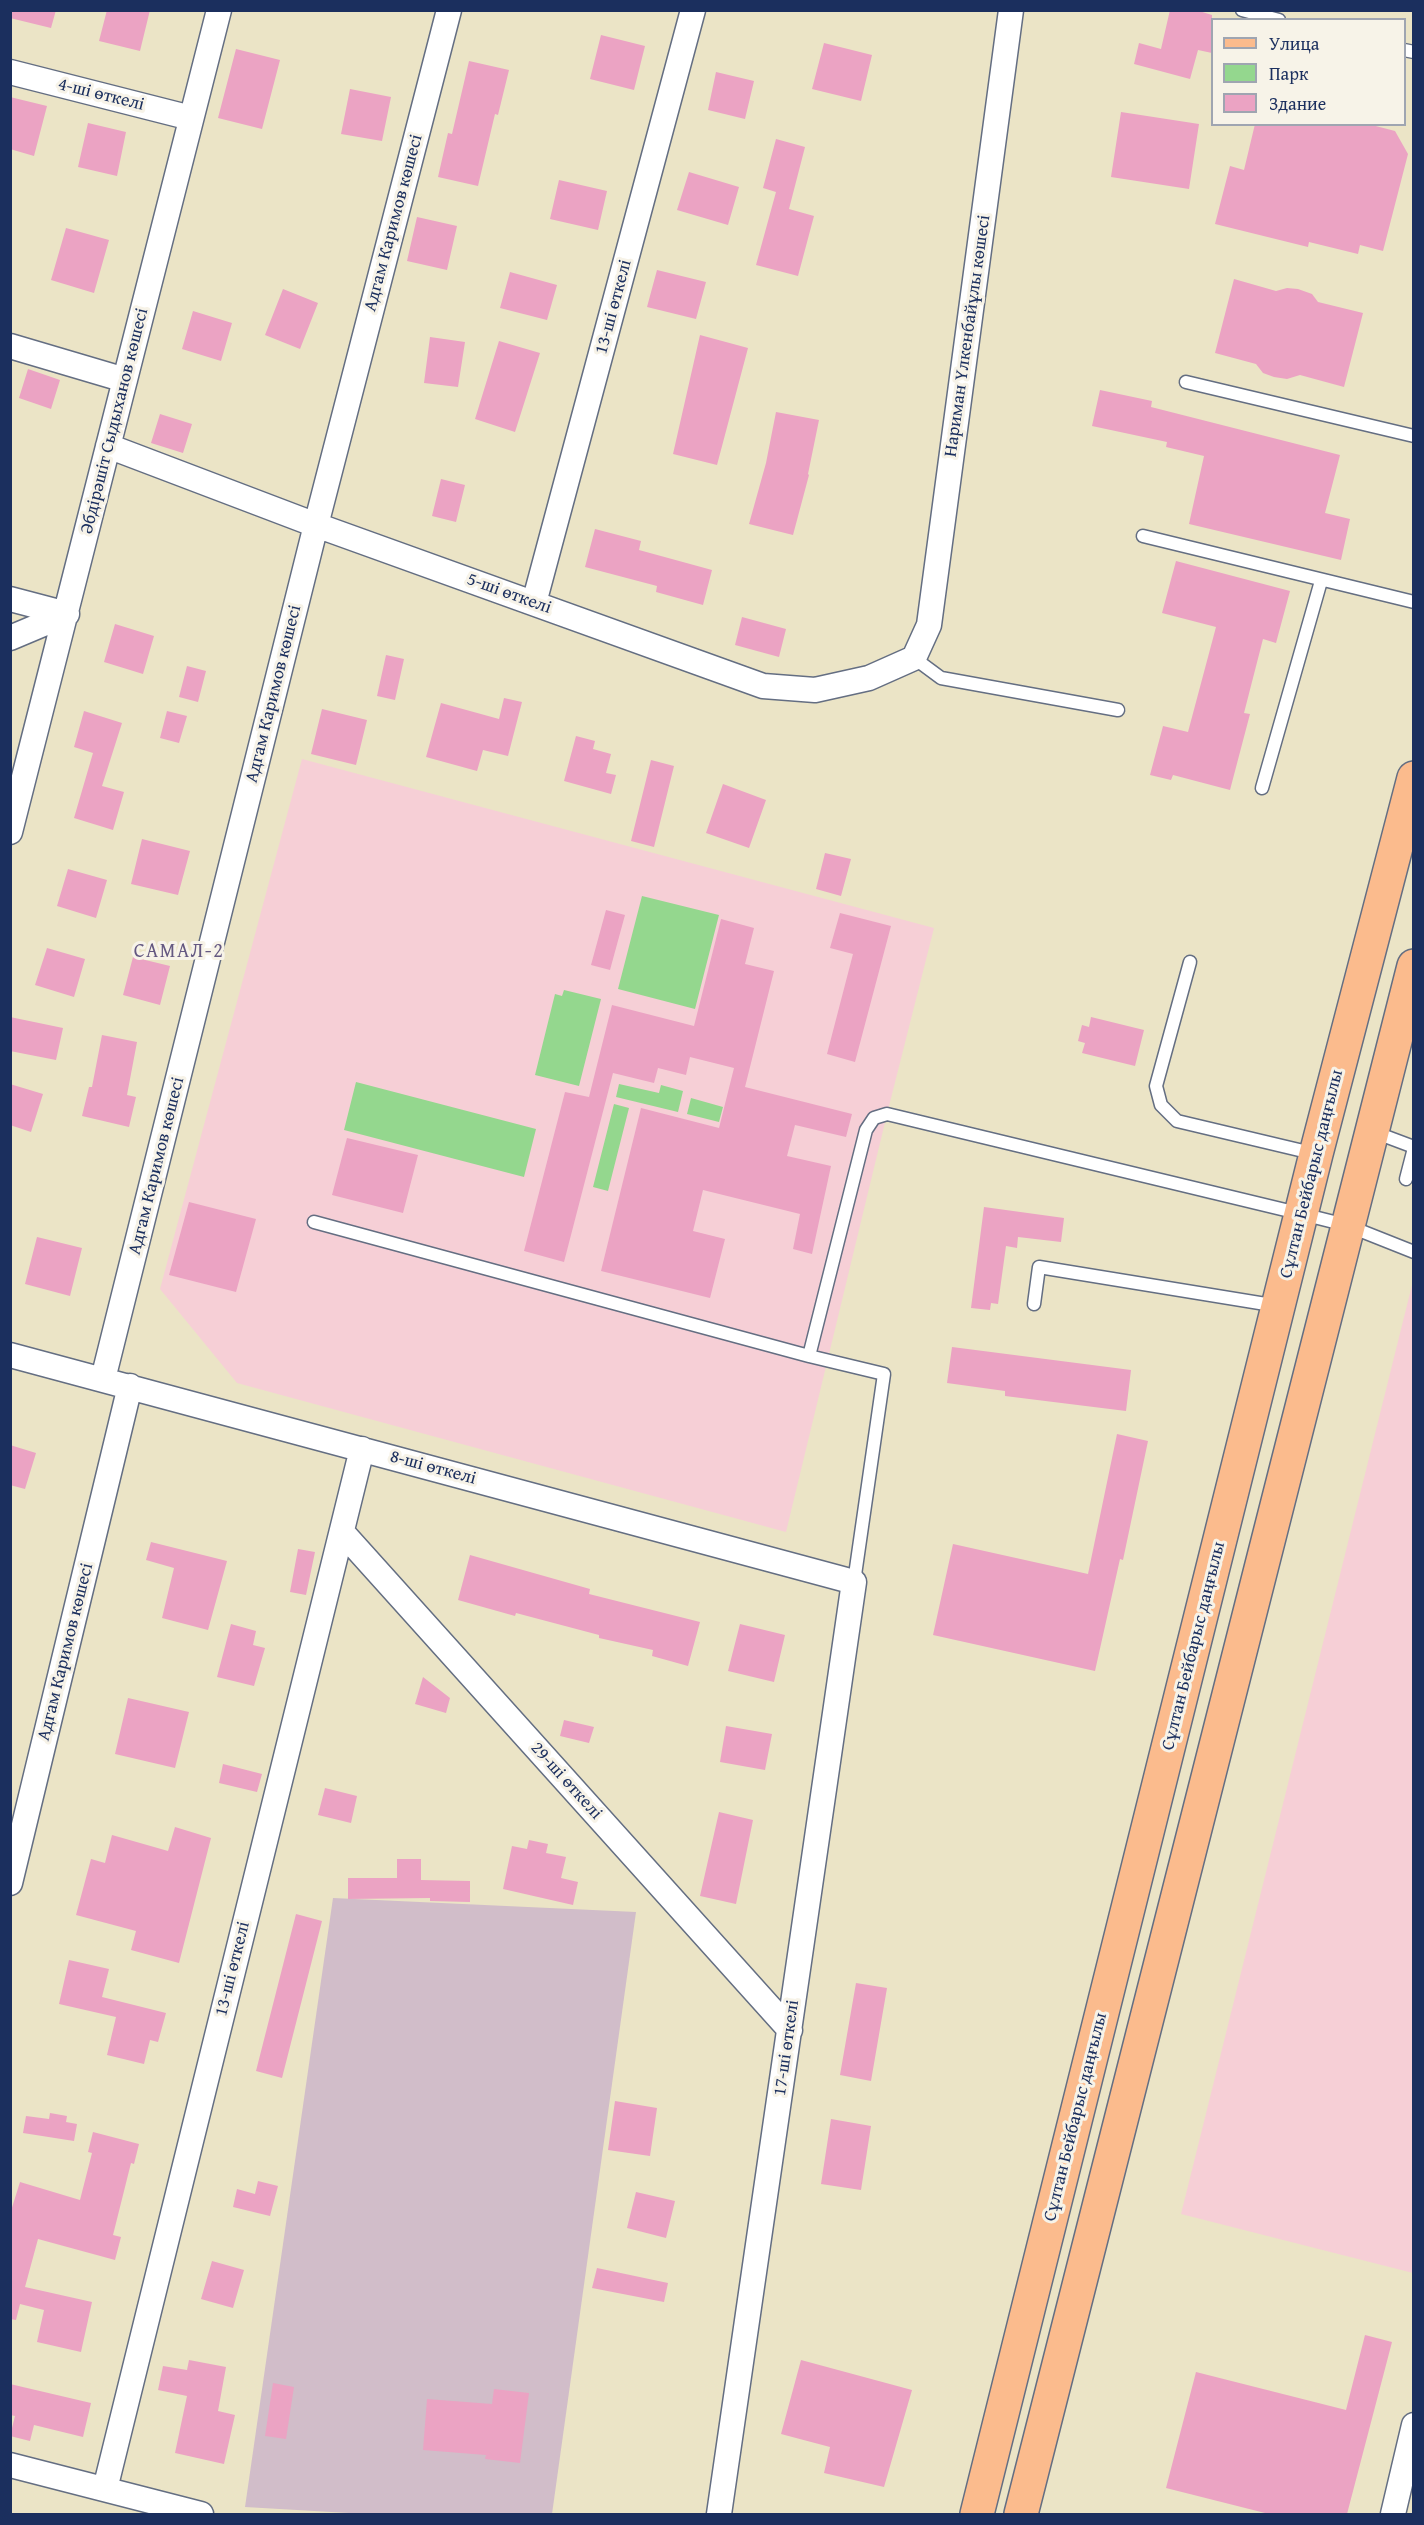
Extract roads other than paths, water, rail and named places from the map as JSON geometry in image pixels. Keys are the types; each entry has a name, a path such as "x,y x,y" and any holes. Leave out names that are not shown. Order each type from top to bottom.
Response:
{"main road":[{"name":"Сұлтан Бейбарыс даңғылы","path":"976,2514 1316,1154 1413,778"},
{"path":"1021,2514 1413,966"}],"street":[{"name":"Әбдірәшіт Сыдыханов көшесі","path":"10,832 219,10"},
{"name":"Адгам Каримов көшесі","path":"104,1379 316,525 449,10"},
{"name":"13-ші өткелі","path":"534,603 693,10"},
{"name":"Нариман Үлкенбайұлы көшесі","path":"914,657 929,625 1011,10"},
{"name":"4-ші өткелі","path":"10,72 191,118"},
{"path":"10,346 125,380"},
{"name":"5-ші өткелі","path":"108,446 316,525 763,686 815,690 869,678 914,657"},
{"path":"10,599 67,614"},
{"path":"10,638 67,614"},
{"name":"8-ші өткелі","path":"10,1355 854,1582"},
{"name":"Адгам Каримов көшесі","path":"10,1883 130,1386"},
{"name":"13-ші өткелі","path":"105,2489 362,1449"},
{"name":"29-ші өткелі","path":"342,1532 790,2030"},
{"name":"17-ші өткелі","path":"719,2514 854,1582"},
{"path":"1393,2514 1413,2425"},
{"path":"10,2465 201,2514"}],"lane":[{"path":"1242,10 1272,18"},
{"path":"1186,382 1413,436"},
{"path":"1143,536 1413,602"},
{"path":"1262,788 1321,581"},
{"path":"914,657 941,678 1118,710"},
{"path":"1190,962 1156,1086 1161,1105 1178,1121 1316,1154"},
{"path":"809,1356 866,1130 874,1118 887,1114 1346,1225 1413,1252"},
{"path":"1370,1130 1413,1148 1406,1179"},
{"path":"314,1222 809,1356 884,1374 854,1582"},
{"path":"1034,1304 1039,1267 1279,1306"}],"district":[{"name":"САМАЛ-2","path":"179,952"}]}
